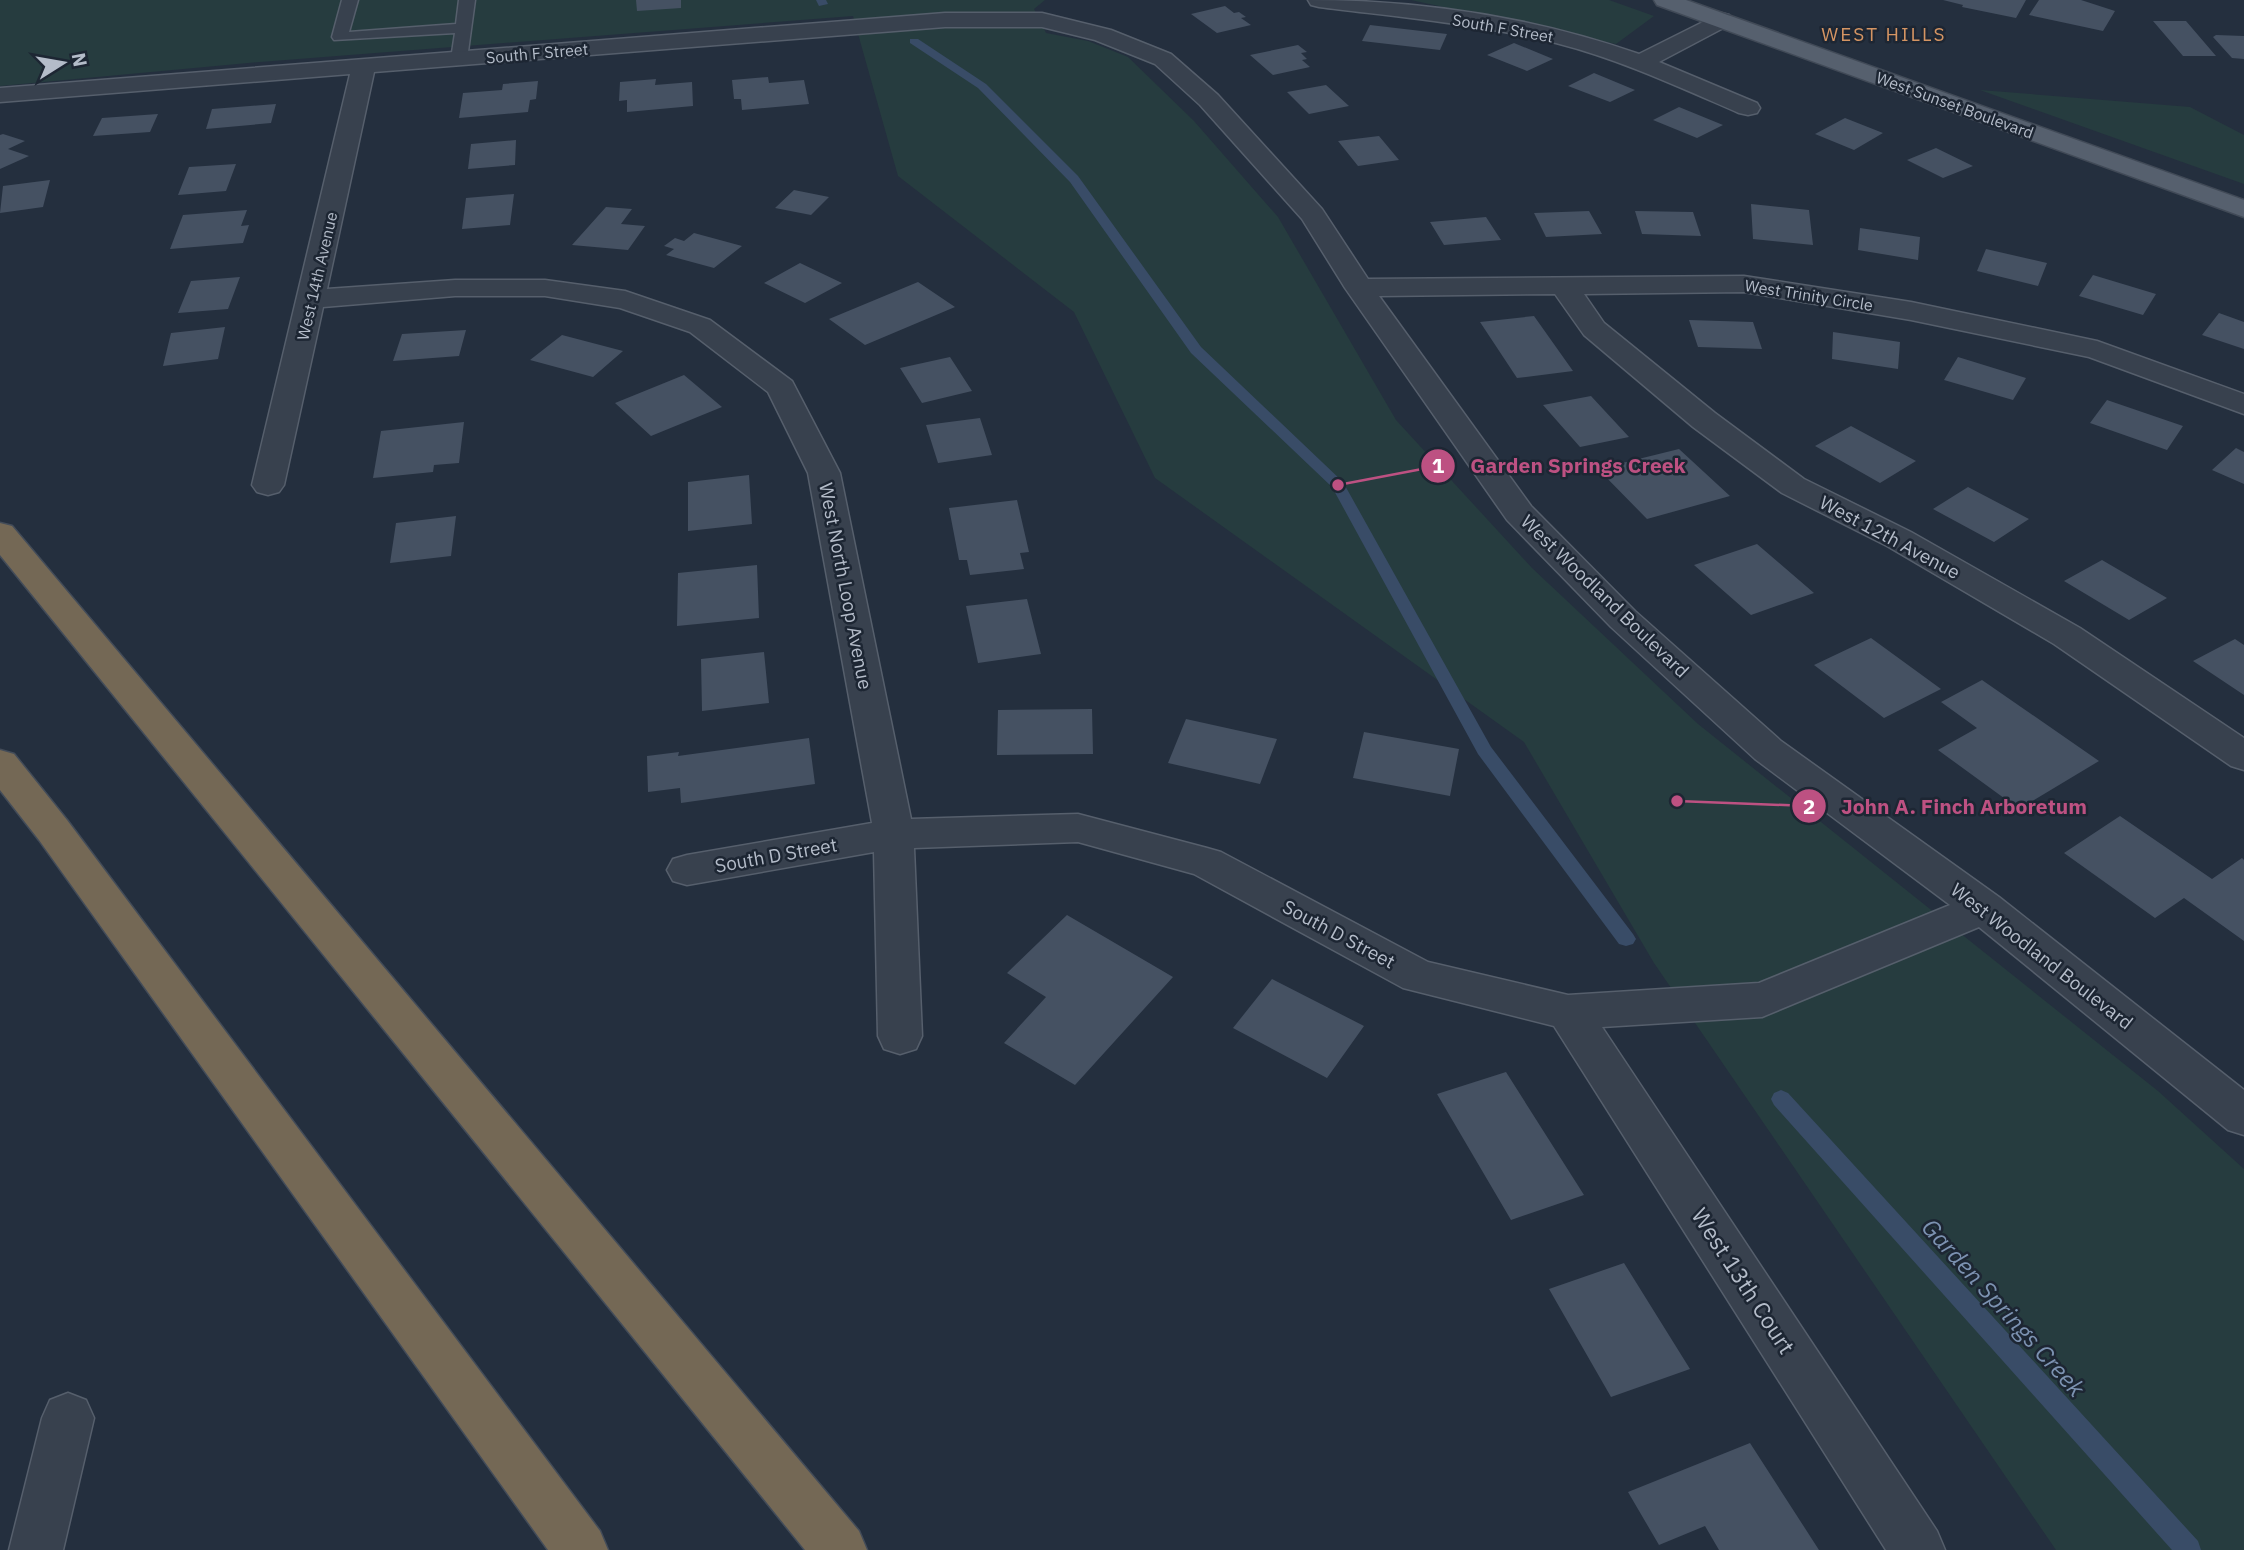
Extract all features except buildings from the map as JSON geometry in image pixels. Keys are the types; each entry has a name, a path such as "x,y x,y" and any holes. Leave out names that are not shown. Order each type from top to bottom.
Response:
{"highway":[{"path":"0,533 840,1550"},
{"path":"0,763 53,830 581,1550"}],"main road":[{"name":"West Sunset Boulevard","path":"1665,0 2244,209"}],"street":[{"name":"South F Street","path":"1320,0 1563,38 1642,62 1748,108"},
{"name":"South F Street","path":"0,95 1055,10"},
{"name":"West Woodland Boulevard","path":"1055,10 1103,35 1163,59 1236,128 1313,215 1359,288 1519,513 1623,619 1768,750 1984,908 2244,1116"},
{"path":"1642,62 1721,20"},
{"name":"West 14th Avenue","path":"268,485 364,66"},
{"name":"West Trinity Circle","path":"1359,288 1744,284 1910,311 2097,350 2244,404"},
{"name":"West 12th Avenue","path":"1563,285 1594,330 1704,420 1793,486 1899,539 2067,636 2244,757"},
{"name":"West North Loop Avenue","path":"312,299 468,288 545,288 625,300 700,326 781,387 824,472 894,834 900,1036"},
{"name":"South D Street","path":"687,870 894,834 1078,828 1207,863 1418,976 1568,1012 1762,1000 1984,908"},
{"name":"West 13th Court","path":"1568,1012 1918,1550"},
{"path":"36,1550 68,1418"}],"lane":[{"path":"350,0 340,37 463,28"},
{"path":"459,59 467,0"}],"green space":[{"path":"0,0 1045,0 1034,9 1046,33 1088,41 1128,57 1194,121 1278,217 1396,420 1532,568 1698,724 2158,1091 2244,1169 2244,1550 2056,1550 1654,963 1524,742 1155,478 1074,312 898,176 853,16 260,62 0,86"},
{"path":"1411,0 1609,0 1654,16 1616,44"},
{"path":"1980,90 2190,107 2244,135 2244,184"}],"waterway":[{"name":"Garden Springs Creek","path":"821,0 823,4"},
{"name":"Garden Springs Creek","path":"914,41 982,86 1074,179 1196,350 1338,485 1484,750 1626,939"},
{"name":"Garden Springs Creek","path":"1781,1099 2189,1550"}],"place":[{"name":"Garden Springs Creek","path":"1338,485"},
{"name":"John A. Finch Arboretum","path":"1677,801"}],"district":[{"name":"WEST HILLS","path":"1884,34"}]}
